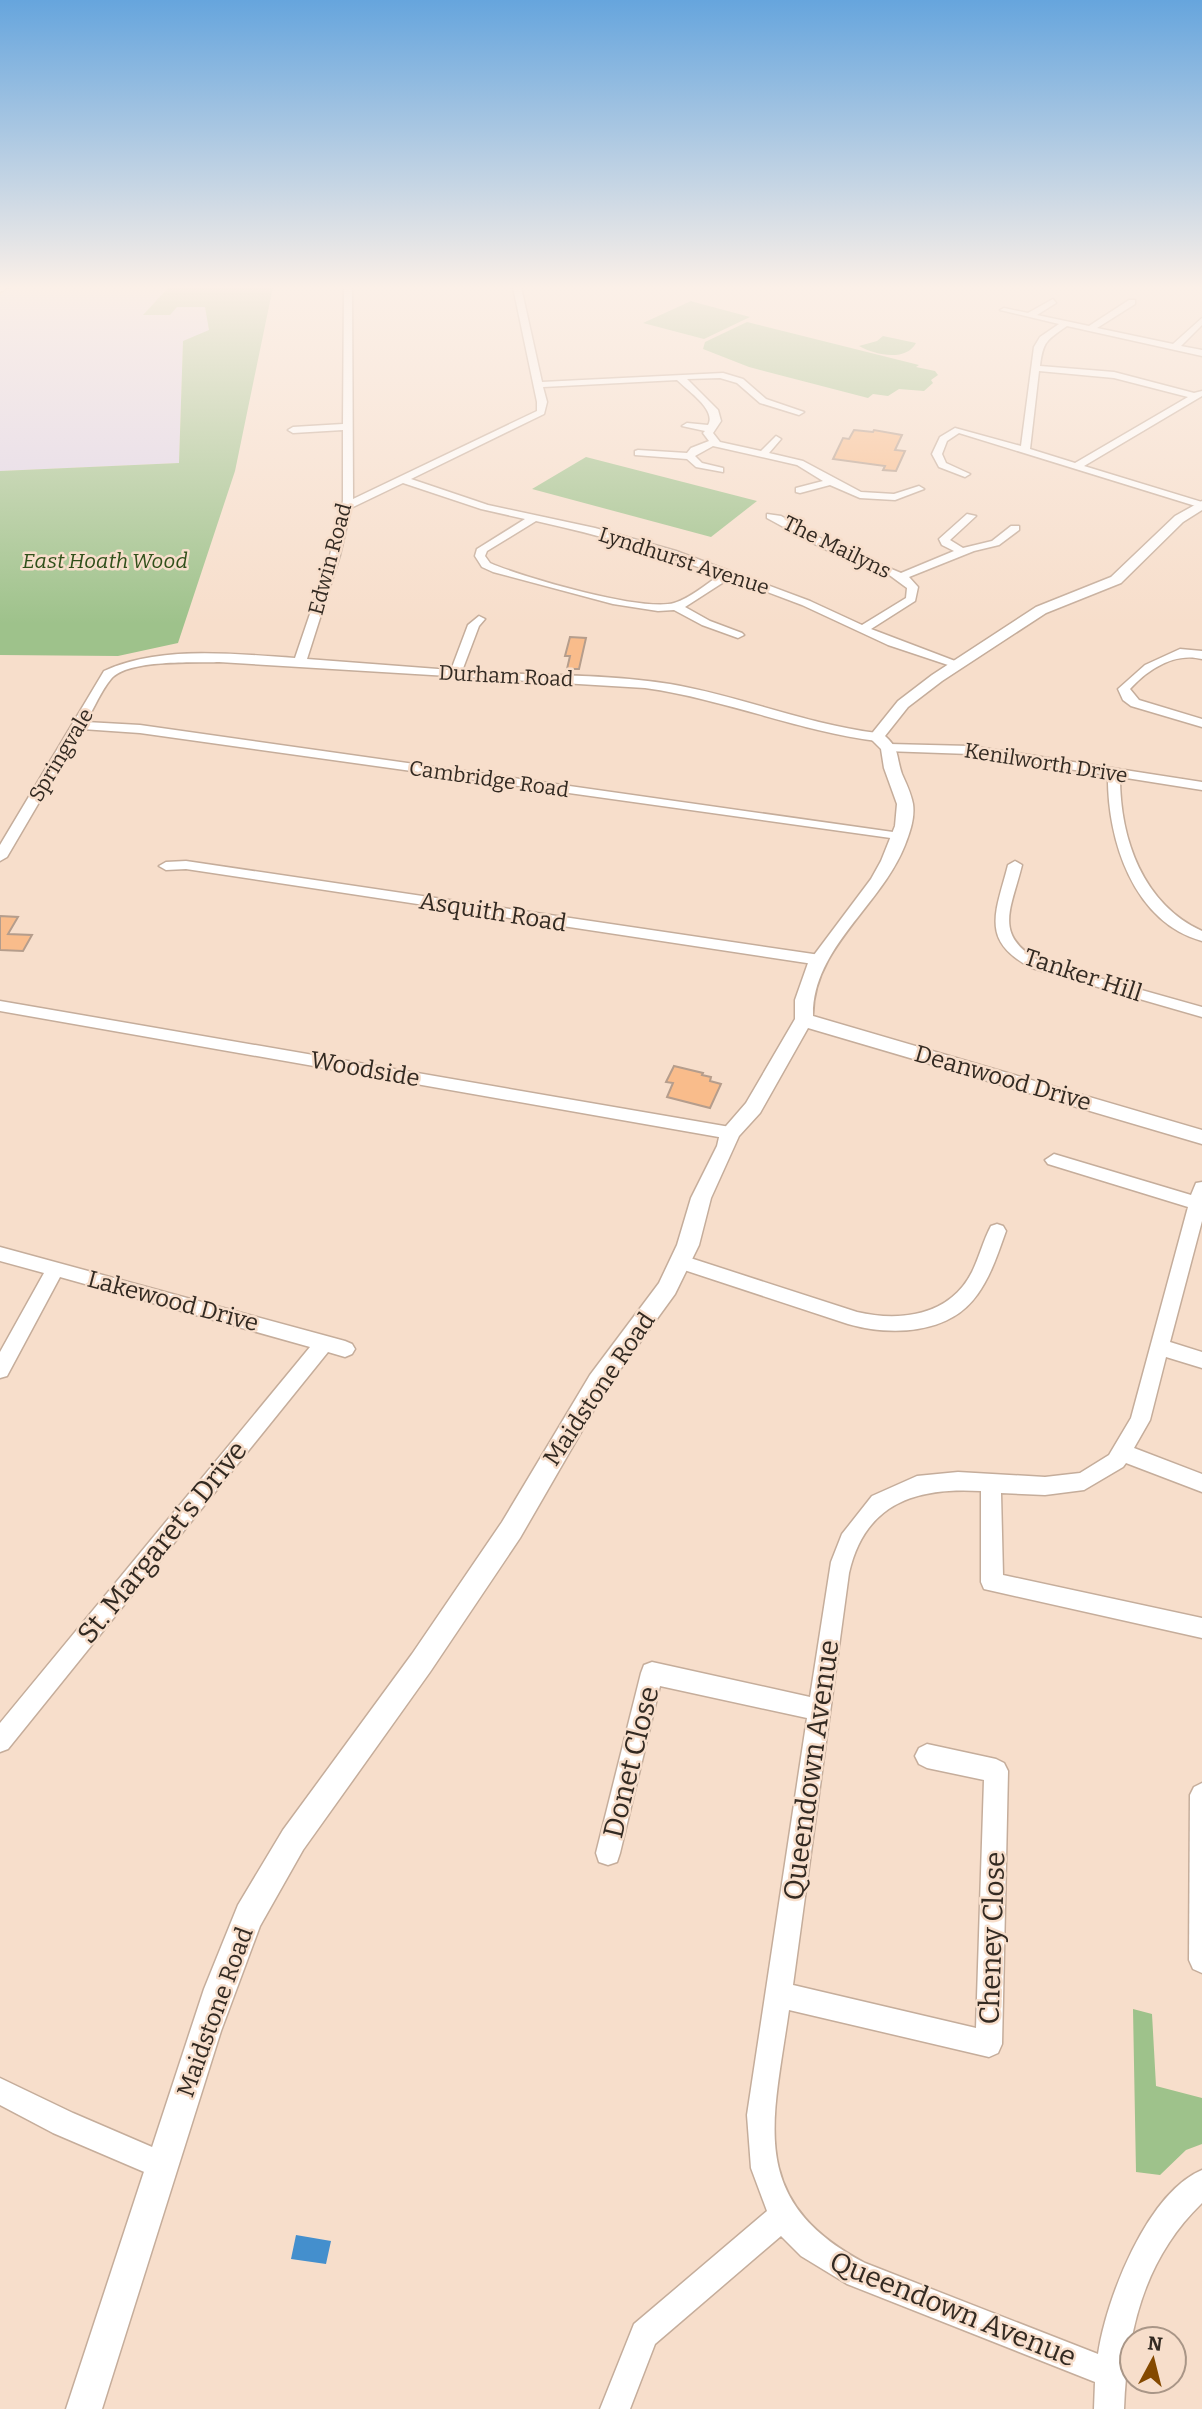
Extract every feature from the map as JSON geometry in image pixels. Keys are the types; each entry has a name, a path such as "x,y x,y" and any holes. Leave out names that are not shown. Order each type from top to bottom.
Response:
{"street":[{"name":"Edwin Road","path":"300,661 335,555 347,506 348,399"},
{"path":"347,506 541,412 541,399"},
{"path":"684,426 708,428 716,421 715,412 702,399"},
{"path":"761,399 799,412"},
{"path":"1025,449 1031,399"},
{"path":"1077,466 1190,399"},
{"path":"293,430 348,427"},
{"path":"708,428 709,437 714,443 730,449 764,453 807,466 851,492 869,497 895,497 918,492"},
{"path":"965,474 942,465 937,454 943,439 958,430 1202,505"},
{"path":"764,453 774,438"},
{"path":"690,456 699,447 714,443"},
{"path":"638,453 690,456 699,465 720,470"},
{"name":"Lyndhurst Avenue","path":"404,480 485,508 653,547 806,603 862,630 957,664"},
{"path":"799,492 830,482"},
{"path":"889,748 877,737 903,704 957,664 1041,610 1116,580 1178,519 1202,505"},
{"name":"The Mailyns","path":"771,516 791,523 817,542 900,577 913,587 911,599 862,630"},
{"path":"963,552 946,543 944,539 971,516"},
{"path":"534,518 482,549 480,556 483,563 497,570 627,603 658,608 675,606 729,574"},
{"path":"900,577 963,552 995,543 1015,528"},
{"path":"675,606 706,623 738,635"},
{"path":"455,674 474,625 479,619"},
{"path":"1202,655 1188,653 1170,656 1130,681 1124,689 1127,697 1135,703 1202,723"},
{"name":"Durham Road","path":"129,665 201,659 300,661 455,674 658,686 829,730 877,737"},
{"name":"Springvale","path":"0,857 111,670 129,665"},
{"name":"Cambridge Road","path":"79,725 140,729 900,837"},
{"name":"Maidstone Road","path":"84,2409 215,1999 249,1916 293,1840 421,1663 495,1552 571,1424 661,1298 681,1262 701,1198 727,1146 730,1133 741,1124 769,1079 786,1043 804,1020 804,1002 820,960 842,925 879,880 900,837 905,818 905,798 889,759 889,748"},
{"name":"Kenilworth Drive","path":"889,748 970,750 1202,786"},
{"path":"1114,774 1117,825 1148,898 1173,921 1202,936"},
{"name":"Asquith Road","path":"166,866 186,865 820,960"},
{"name":"Tanker Hill","path":"1015,865 1001,933 1005,944 1014,953 1037,965 1202,1012"},
{"name":"Woodside","path":"0,1006 730,1133"},
{"name":"Deanwood Drive","path":"804,1020 1202,1137"},
{"path":"1054,1160 1200,1196 1140,1420 1125,1453 1147,1464 1202,1483"},
{"path":"681,1262 840,1314 878,1323 894,1323 934,1317 947,1313 958,1304 971,1292 979,1278 997,1231"},
{"name":"Lakewood Drive","path":"0,1254 345,1349"},
{"path":"0,1370 55,1269"},
{"name":"St. Margaret's Drive","path":"0,1741 324,1343"},
{"path":"1160,1347 1202,1360"},
{"name":"Queendown Avenue","path":"1109,2372 959,2315 831,2262 811,2249 784,2215 766,2177 761,2115 841,1565 849,1542 868,1512 887,1496 915,1484 945,1480 1037,1488 1068,1485 1088,1479 1125,1453"},
{"path":"991,1484 992,1582 1202,1628"},
{"name":"Donet Close","path":"608,1853 652,1673 819,1710"},
{"name":"Cheney Close","path":"778,1994 989,2043 996,1771 927,1756"},
{"path":"1202,1795 1202,1973"},
{"path":"0,2091 63,2123 163,2166"},
{"path":"1109,2409 1109,2372 1124,2307 1140,2263 1170,2214 1202,2185"},
{"path":"615,2409 643,2334 784,2215"}],"shaded area":[{"path":"0,399 181,399 179,463 0,471"}],"green space":[{"name":"East Hoath Wood","path":"181,399 250,399 235,471 178,643 118,656 0,655 0,471 179,463"},
{"path":"586,457 757,501 711,537 532,489"},
{"path":"1133,2009 1152,2014 1156,2086 1202,2098 1202,2144 1186,2150 1160,2175 1136,2172"}],"water":[{"path":"296,2235 331,2241 326,2264 291,2259"}],"building":[{"path":"854,430 902,435 895,450 905,451 896,471 883,470 885,466 833,459 843,438 849,439"},
{"path":"570,637 586,638 579,669 567,669 570,656 565,656"},
{"path":"0,916 18,917 8,934 32,935 23,951 0,950"},
{"path":"674,1066 703,1073 702,1075 711,1077 710,1081 721,1084 710,1108 667,1097 673,1083 666,1082"}]}
